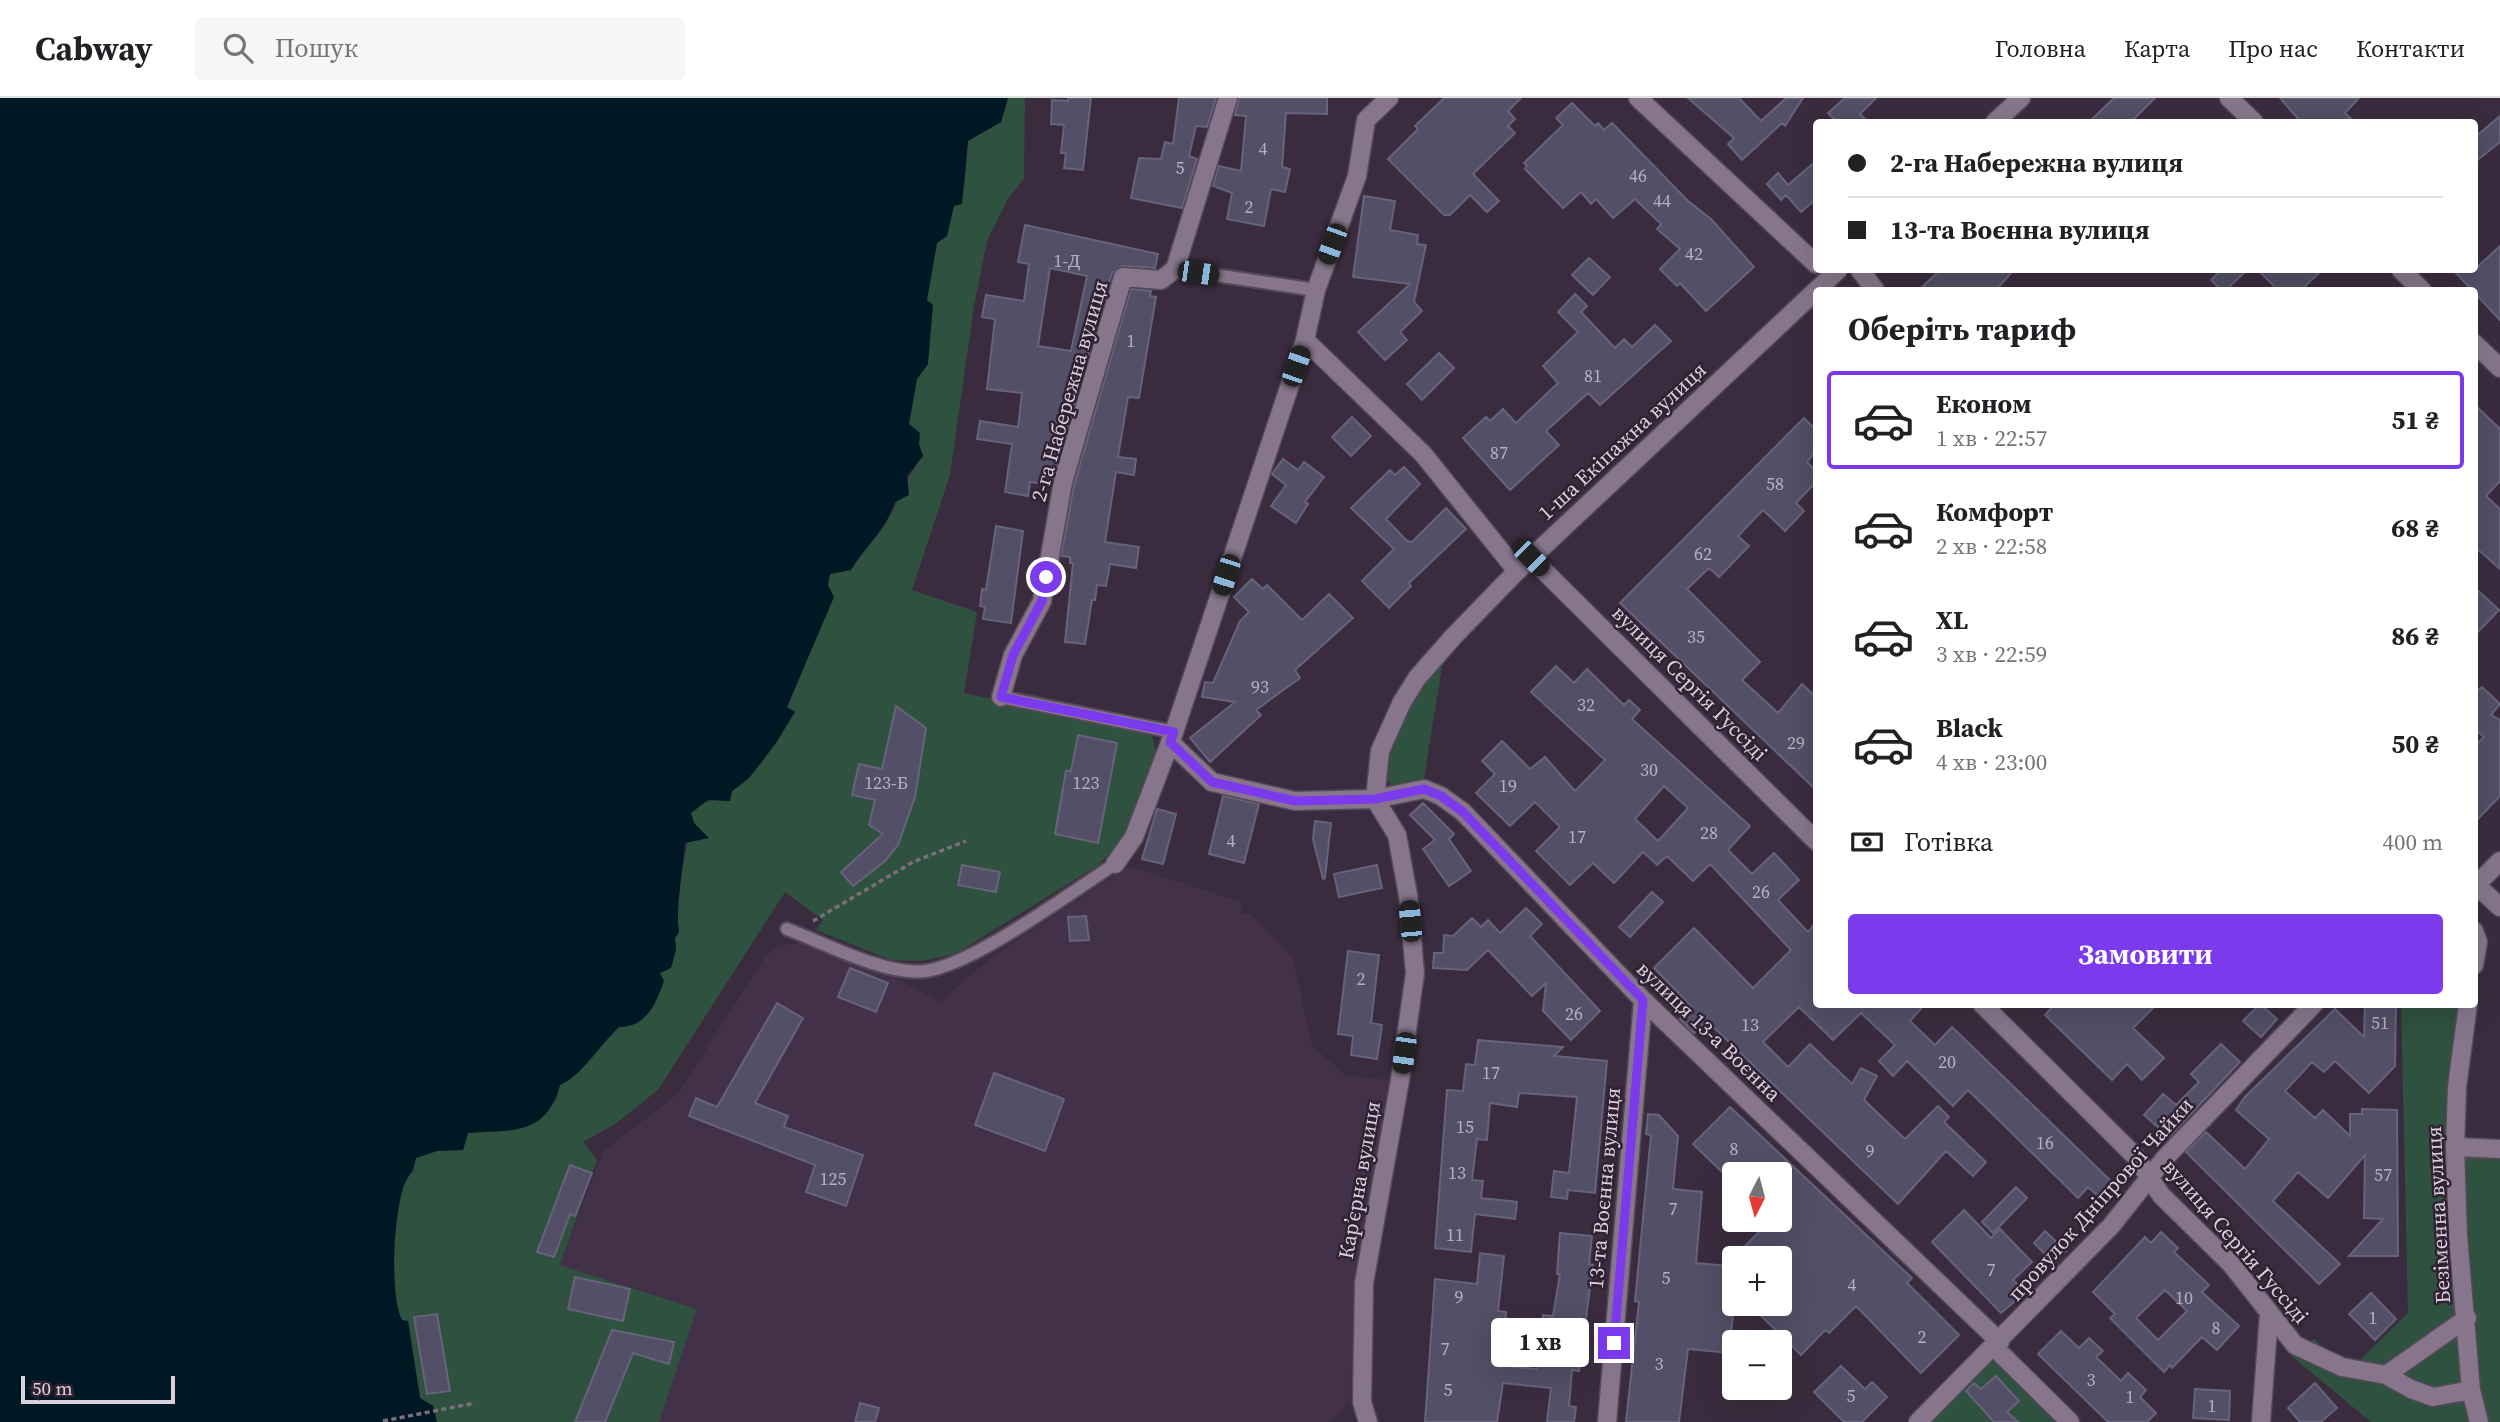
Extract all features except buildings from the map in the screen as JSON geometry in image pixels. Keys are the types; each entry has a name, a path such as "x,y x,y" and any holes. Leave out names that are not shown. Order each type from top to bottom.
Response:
{"street":[{"path":"1175,269 1228,98"},
{"path":"1115,864 1134,837 1172,737 1305,340 1316,290 1357,176 1366,120 1389,98"},
{"path":"1638,98 1813,257"},
{"path":"1998,119 2021,98"},
{"path":"2230,98 2251,119"},
{"name":"2-га Набережна вулиця","path":"1001,697 1013,655 1042,601 1063,482 1123,278 1161,280 1175,269"},
{"name":"1-ша Екіпажна вулиця","path":"1375,799 1380,751 1402,702 1417,678 1517,571 1824,273"},
{"path":"2404,273 2419,287"},
{"path":"1305,340 1423,454 1517,571"},
{"path":"2478,347 2500,368"},
{"name":"вулиця Сергія Гуссіді","path":"1531,558 1813,838"},
{"path":"1172,737 1212,782 1295,801 1375,799"},
{"name":"вулиця 13-а Воєнна","path":"1375,799 1424,789 1441,796 1463,812 1643,1000 1997,1345 2070,1422"},
{"name":"Карʼєрна вулиця","path":"1368,1422 1362,1402 1364,1283 1400,1080 1415,973 1408,895 1396,835 1375,799"},
{"path":"2478,883 2500,861"},
{"path":"2478,889 2500,907"},
{"name":"13-та Воєнна вулиця","path":"1607,1422 1643,1000"},
{"name":"вулиця Сергія Гуссіді","path":"1986,1008 2135,1156 2161,1195 2231,1264 2295,1345 2342,1367 2386,1375 2411,1389 2433,1396 2471,1390"},
{"name":"провулок Дніпрової Чайки","path":"1918,1422 2112,1226 2150,1177 2310,1008"},
{"name":"Безіменна вулиця","path":"2467,1008 2457,1087 2455,1147 2458,1235 2471,1390 2479,1422"},
{"path":"2455,1147 2500,1149"},
{"path":"2261,1422 2269,1314"},
{"path":"2386,1375 2467,1318"}],"lane":[{"path":"1175,269 1316,290"},
{"path":"1001,697 1172,737"},
{"path":"787,929 889,968 923,972 960,961 1115,864"}],"path":[{"path":"807,924 914,862 966,841"},
{"path":"383,1421 475,1403"}],"shaded area":[{"path":"1129,866 1241,902 1241,913 1251,914 1293,958 1312,1045 1346,1076 1393,1080 1358,1282 1350,1399 1337,1415 1328,1422 659,1422 697,1309 560,1265 603,1151 677,1095 766,955 780,946 803,942 894,977 940,1002 988,960"}],"green space":[{"path":"1008,98 1025,98 1024,179 1009,197 987,241 974,306 950,475 912,590 977,612 964,693 1137,729 1152,735 1156,751 1128,831 1116,848 1097,866 955,954 921,961 891,960 816,930 823,920 785,892 658,1090 615,1124 583,1142 597,1160 560,1265 697,1309 659,1422 437,1422 433,1406 420,1398 408,1321 402,1321 398,1309 396,1231 404,1183 414,1171 415,1158 437,1151 463,1150 468,1133 513,1130 556,1101 560,1085 570,1080 619,1027 676,951 681,877 694,823 690,813 743,783 760,765 774,744 794,713 787,708 805,663 830,574 851,570 885,525 923,456 909,424 917,379 928,364 927,300 937,243 947,236 954,205 964,189 968,141 1001,122"},
{"path":"1443,661 1424,778 1419,786 1393,786 1386,779 1387,751 1423,683"},
{"path":"2401,1008 2461,1008 2447,1096 2446,1152 2500,1154 2500,1422 2371,1422 2289,1354 2314,1339 2333,1356 2359,1361 2408,1313"},
{"path":"1991,1361 2005,1364 2063,1422 1927,1422"}],"water":[{"path":"0,98 1008,98 1001,122 968,141 962,204 954,206 947,236 937,243 927,300 933,305 928,364 917,379 909,424 920,433 919,444 923,456 907,476 909,495 895,502 881,529 851,570 830,574 828,585 834,597 787,707 795,712 776,743 749,778 732,791 730,801 708,800 691,813 694,823 709,838 685,843 676,950 671,968 660,973 664,981 654,1005 637,1023 619,1027 577,1074 560,1085 554,1102 536,1122 513,1130 468,1133 463,1150 437,1151 416,1158 405,1183 395,1238 395,1293 402,1320 408,1321 420,1398 433,1406 437,1422 0,1422"}],"route":[{"path":"1046,577 1042,601 1013,655 1001,697 1174,732 1170,742 1212,782 1295,801 1375,799 1424,789 1441,796 1463,812 1643,1000 1614,1343"}]}
